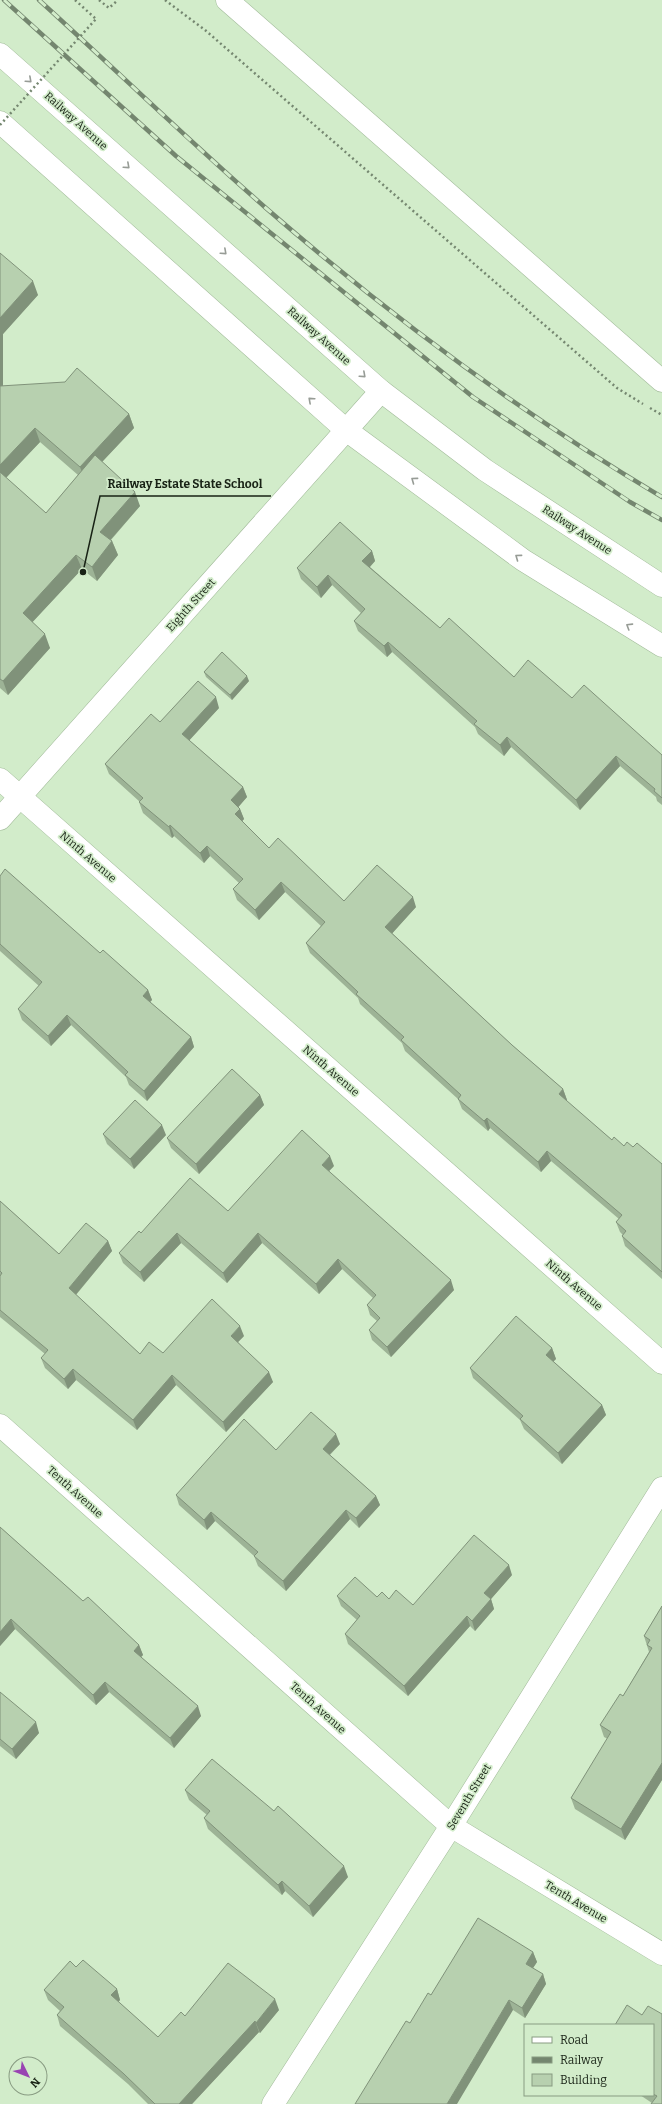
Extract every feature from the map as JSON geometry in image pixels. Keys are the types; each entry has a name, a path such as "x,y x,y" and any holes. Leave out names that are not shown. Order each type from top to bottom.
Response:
{"street":[{"path":"227,0 662,381"},
{"name":"Railway Avenue","path":"0,54 381,391 485,470 662,586"},
{"path":"0,124 346,430 523,560 662,646"},
{"name":"Eighth Street","path":"0,819 381,391"},
{"name":"Ninth Avenue","path":"0,779 662,1363"},
{"name":"Tenth Avenue","path":"0,1425 451,1826 662,1954"},
{"name":"Seventh Street","path":"273,2104 451,1826 662,1488"}],"path":[{"path":"0,124 96,19 75,0"},
{"path":"99,0 109,8 118,0"},
{"path":"165,0 205,30 617,388 662,415"}],"building":[{"path":"0,253 33,281 0,318"},
{"path":"77,368 129,414 80,467 35,428 0,465 0,386 65,382"},
{"path":"95,455 135,492 100,532 112,541 92,567 76,555 23,613 45,634 3,681 0,679 0,472 46,513"},
{"path":"340,522 372,551 362,561 440,628 449,618 514,677 528,660 572,698 584,685 662,755 662,798 654,791 655,789 616,756 576,800 507,737 500,745 474,724 477,721 388,642 384,646 354,621 365,609 328,575 317,587 297,568"},
{"path":"222,652 247,676 230,695 204,672"},
{"path":"198,681 216,697 182,734 243,787 231,800 240,809 235,814 269,848 278,838 344,901 377,865 413,897 385,927 512,1045 563,1089 559,1094 612,1140 614,1137 624,1146 627,1142 633,1147 637,1143 662,1164 662,1272 622,1236 626,1231 616,1222 622,1215 547,1151 538,1162 487,1118 484,1121 458,1099 461,1095 401,1040 404,1037 356,994 358,992 306,943 325,922 281,882 255,910 233,889 243,879 207,846 200,853 170,825 169,827 139,802 143,798 105,764 151,714 160,722"},
{"path":"5,869 100,953 103,950 148,990 143,996 191,1037 144,1091 125,1075 128,1072 67,1015 48,1036 18,1009 42,982 0,944 0,876"},
{"path":"232,1069 260,1095 196,1164 167,1138"},
{"path":"135,1100 162,1125 130,1159 103,1134"},
{"path":"302,1130 330,1156 322,1165 451,1280 387,1347 369,1330 380,1318 367,1305 376,1295 338,1259 316,1284 258,1233 223,1273 177,1233 140,1272 119,1253 139,1231 141,1233 190,1178 228,1211"},
{"path":"0,1201 59,1254 86,1223 108,1241 69,1288 140,1354 149,1342 163,1353 212,1299 240,1326 231,1336 269,1372 223,1422 172,1375 133,1420 73,1369 64,1379 41,1358 48,1350 0,1310 0,1276 2,1273 0,1271"},
{"path":"516,1316 552,1348 546,1355 602,1405 558,1453 520,1419 523,1416 470,1368"},
{"path":"311,1412 336,1434 323,1449 376,1496 356,1518 346,1510 283,1581 254,1556 258,1552 211,1512 204,1520 176,1495 244,1419 276,1450"},
{"path":"0,1527 83,1601 88,1597 139,1645 134,1651 198,1706 170,1738 105,1682 93,1695 11,1619 0,1632"},
{"path":"474,1535 509,1565 484,1593 491,1599 472,1621 467,1616 404,1686 345,1634 360,1616 337,1596 355,1577 377,1597 382,1592 389,1599 396,1590 413,1605"},
{"path":"662,1606 662,1763 621,1829 571,1798 611,1732 600,1725 620,1694 623,1696 652,1648 647,1645 650,1640 644,1636"},
{"path":"0,1692 36,1722 12,1749 0,1739"},
{"path":"212,1759 274,1811 278,1806 344,1866 309,1906 282,1881 278,1885 204,1818 210,1811 185,1790"},
{"path":"478,1918 533,1952 526,1964 543,1974 522,2008 509,2000 447,2104 355,2104 406,2021 410,2023 428,1993 431,1995"},
{"path":"83,1960 117,1989 111,1995 158,2037 181,2012 185,2016 228,1963 275,1999 256,2023 255,2021 179,2104 155,2104 124,2074 57,2015 64,2007 44,1990 70,1961 76,1967"},
{"path":"627,2005 642,2015 648,2006 662,2014 662,2104 651,2104 657,2096 654,2094 654,2024 616,2024"}],"railway":[{"path":"4,0 176,156 473,397 630,502 662,520"},
{"path":"39,0 267,209 361,287 409,325 508,398 610,465 662,497"}],"place":[{"name":"Railway Estate State School","path":"83,572"}]}
